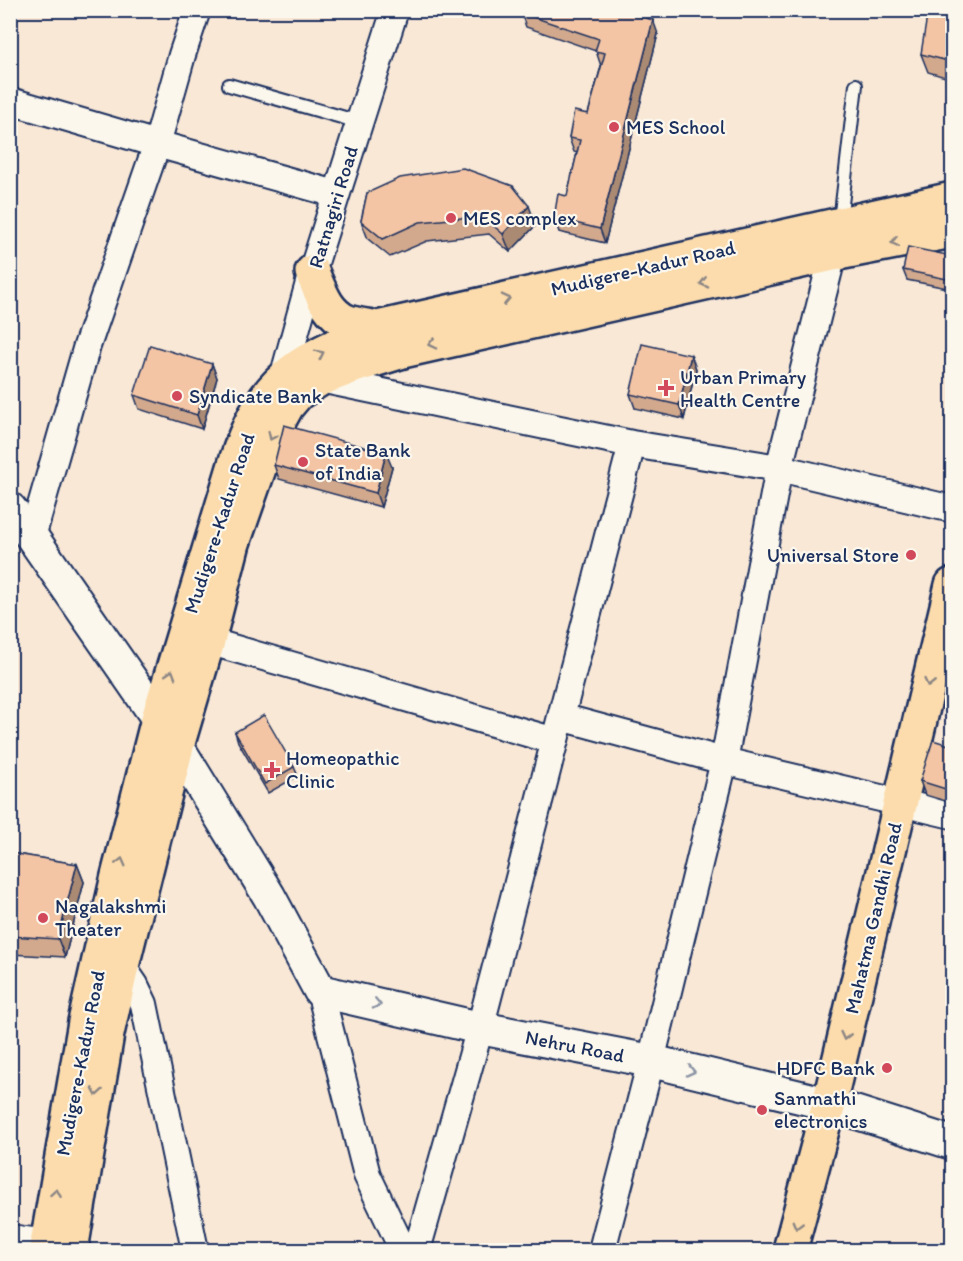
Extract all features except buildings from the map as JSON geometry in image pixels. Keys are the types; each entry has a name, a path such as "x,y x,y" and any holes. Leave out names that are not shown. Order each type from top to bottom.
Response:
{"main road":[{"name":"Mudigere-Kadur Road","path":"54,1248 85,1022 118,876 158,719 209,547 246,433 271,391 298,393 320,379 402,351 836,239 952,199"},
{"name":"Mudigere-Kadur Road","path":"54,1248 177,746 208,641 233,543 285,392 309,360 377,328 836,239 952,231"},
{"path":"312,272 324,300 336,315 349,322 377,328"},
{"name":"Mahatma Gandhi Road","path":"790,1251 829,1104 952,585"}],"street":[{"path":"32,537 86,349 157,144 197,10"},
{"name":"Ratnagiri Road","path":"285,392 312,272 395,10"},
{"path":"10,101 336,194"},
{"path":"602,1251 724,761 779,468 836,239"},
{"path":"320,379 632,444 779,468 952,509"},
{"path":"417,1251 480,1028 632,444"},
{"path":"10,509 32,537 177,746 269,896 320,991 367,1175 403,1251"},
{"path":"208,641 558,729 724,761 952,815"},
{"path":"122,966 144,1004 195,1251"},
{"name":"Nehru Road","path":"320,991 480,1028 651,1061 829,1104 952,1143"},
{"path":"10,1238 54,1248"}],"lane":[{"path":"836,239 856,85"},
{"path":"229,86 359,122"}],"place":[{"name":"MES School","path":"614,127"},
{"name":"MES complex","path":"451,218"},
{"name":"Urban Primary Health Centre","path":"666,388"},
{"name":"Syndicate Bank","path":"177,396"},
{"name":"State Bank of India","path":"303,462"},
{"name":"Universal Store","path":"911,555"},
{"name":"Homeopathic Clinic","path":"272,770"},
{"name":"Nagalakshmi Theater","path":"43,918"},
{"name":"HDFC Bank","path":"887,1068"},
{"name":"Sanmathi electronics","path":"762,1110"}]}
